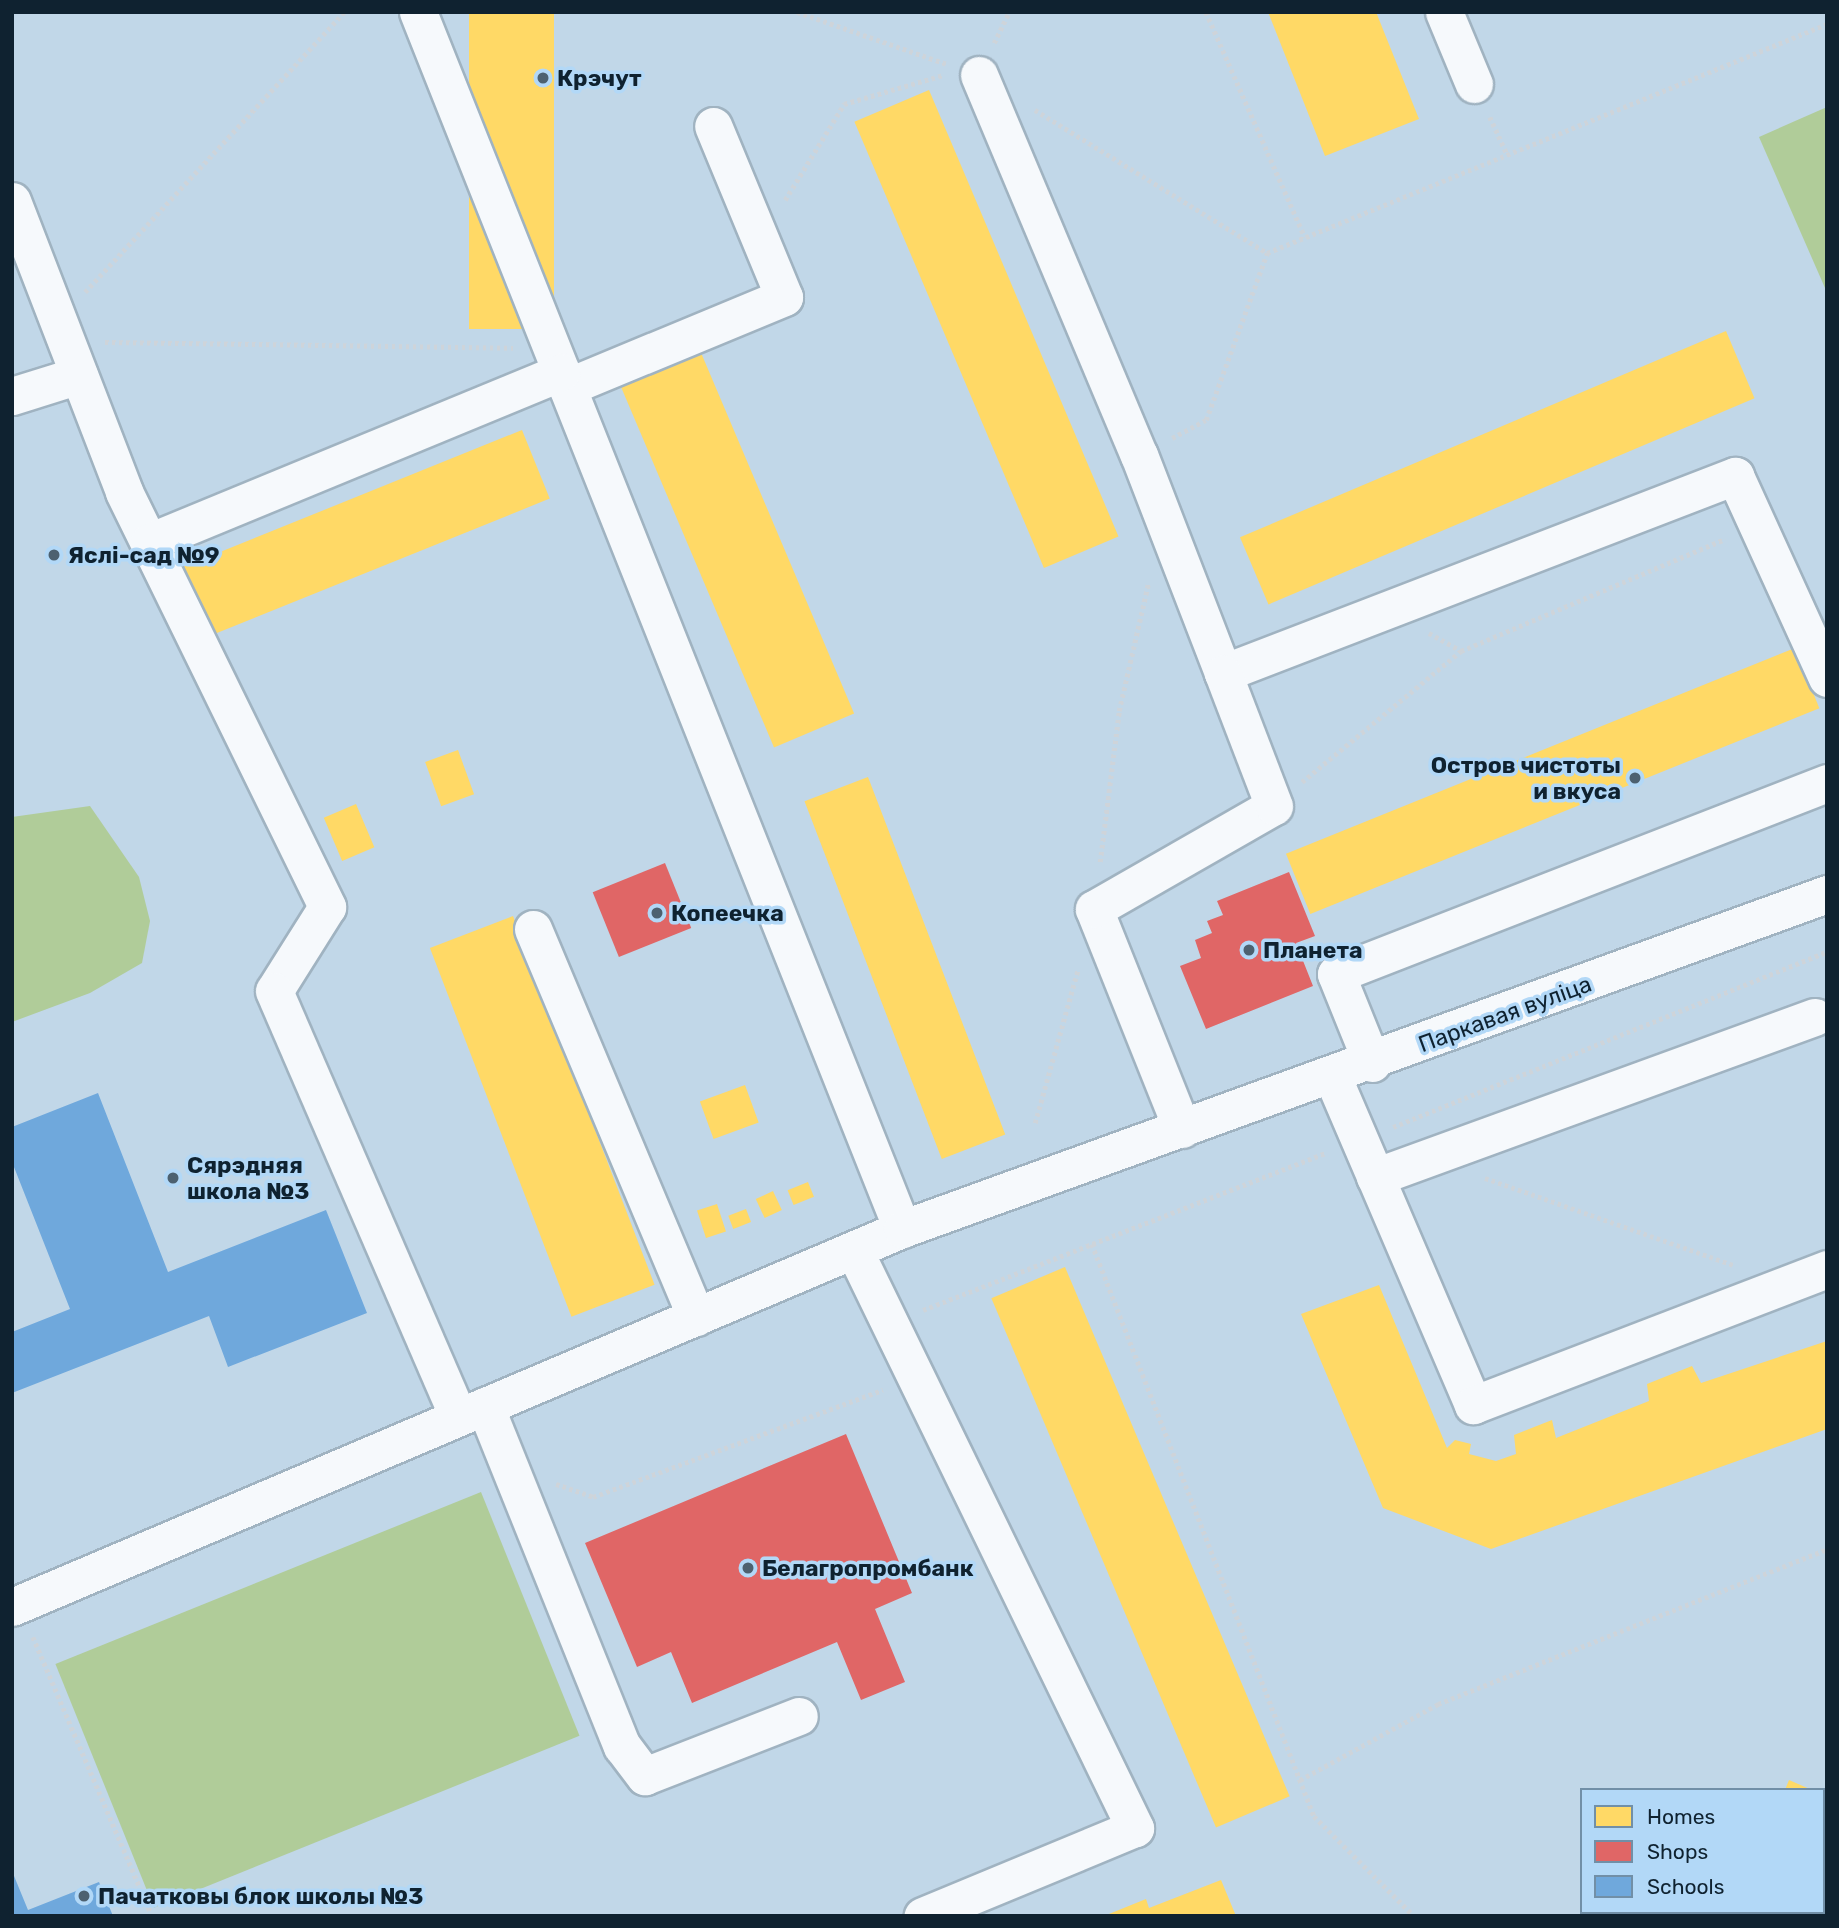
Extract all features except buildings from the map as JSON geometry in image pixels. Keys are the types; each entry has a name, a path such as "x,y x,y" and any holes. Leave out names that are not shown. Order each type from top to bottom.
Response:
{"street":[{"path":"418,12 902,1229"},
{"path":"1444,12 1474,84"},
{"path":"971,72 1139,455 1274,806 1094,909 1182,1129"},
{"path":"149,542 560,369 784,297 713,126"},
{"path":"12,201 79,375 149,542 327,907 274,991 471,1411 509,1467 622,1746 645,1776 799,1716"},
{"path":"12,396 79,375"},
{"path":"1223,673 1735,476 1827,678"},
{"path":"1372,1063 1336,974 1827,783"},
{"name":"Паркавая вуліца","path":"15,1606 902,1229 1333,1078 1827,894"},
{"path":"533,929 696,1317"},
{"path":"1375,1177 1823,1025"},
{"path":"1333,1078 1473,1405 1827,1269"},
{"path":"854,1250 1135,1828 923,1916"}],"path":[{"path":"62,331 344,12"},
{"path":"797,12 971,72 1267,253"},
{"path":"1206,12 1305,237"},
{"path":"1139,455 1206,420 1267,253 1827,24"},
{"path":"760,239 845,104 971,72"},
{"path":"62,331 560,369"},
{"path":"1094,909 1119,711 1164,519"},
{"path":"1274,806 1461,651 1758,526"},
{"path":"1388,610 1461,651"},
{"path":"1035,1124 1079,962"},
{"path":"1428,1158 1788,1284"},
{"path":"1092,1244 1300,1780 1323,1832 1414,1916"},
{"path":"509,1467 593,1497 916,1378"},
{"path":"1300,1780 1438,1704 1827,1549"},
{"path":"15,1606 152,1916"}],"green space":[{"path":"1827,107 1827,287 1825,288 1759,137"},
{"path":"90,806 139,877 150,921 142,963 90,993 12,1022 12,817"},
{"path":"481,1492 580,1736 154,1908 55,1664"}],"place":[{"name":"Крэчут","path":"543,78"},
{"name":"Яслі-сад №9","path":"54,555"},
{"name":"Остров чистоты и вкуса","path":"1635,778"},
{"name":"Копеечка","path":"657,913"},
{"name":"Планета","path":"1249,950"},
{"name":"Сярэдняя школа №3","path":"173,1178"},
{"name":"Белагропромбанк","path":"748,1568"},
{"name":"Пачатковы блок школы №3","path":"84,1896"}]}
